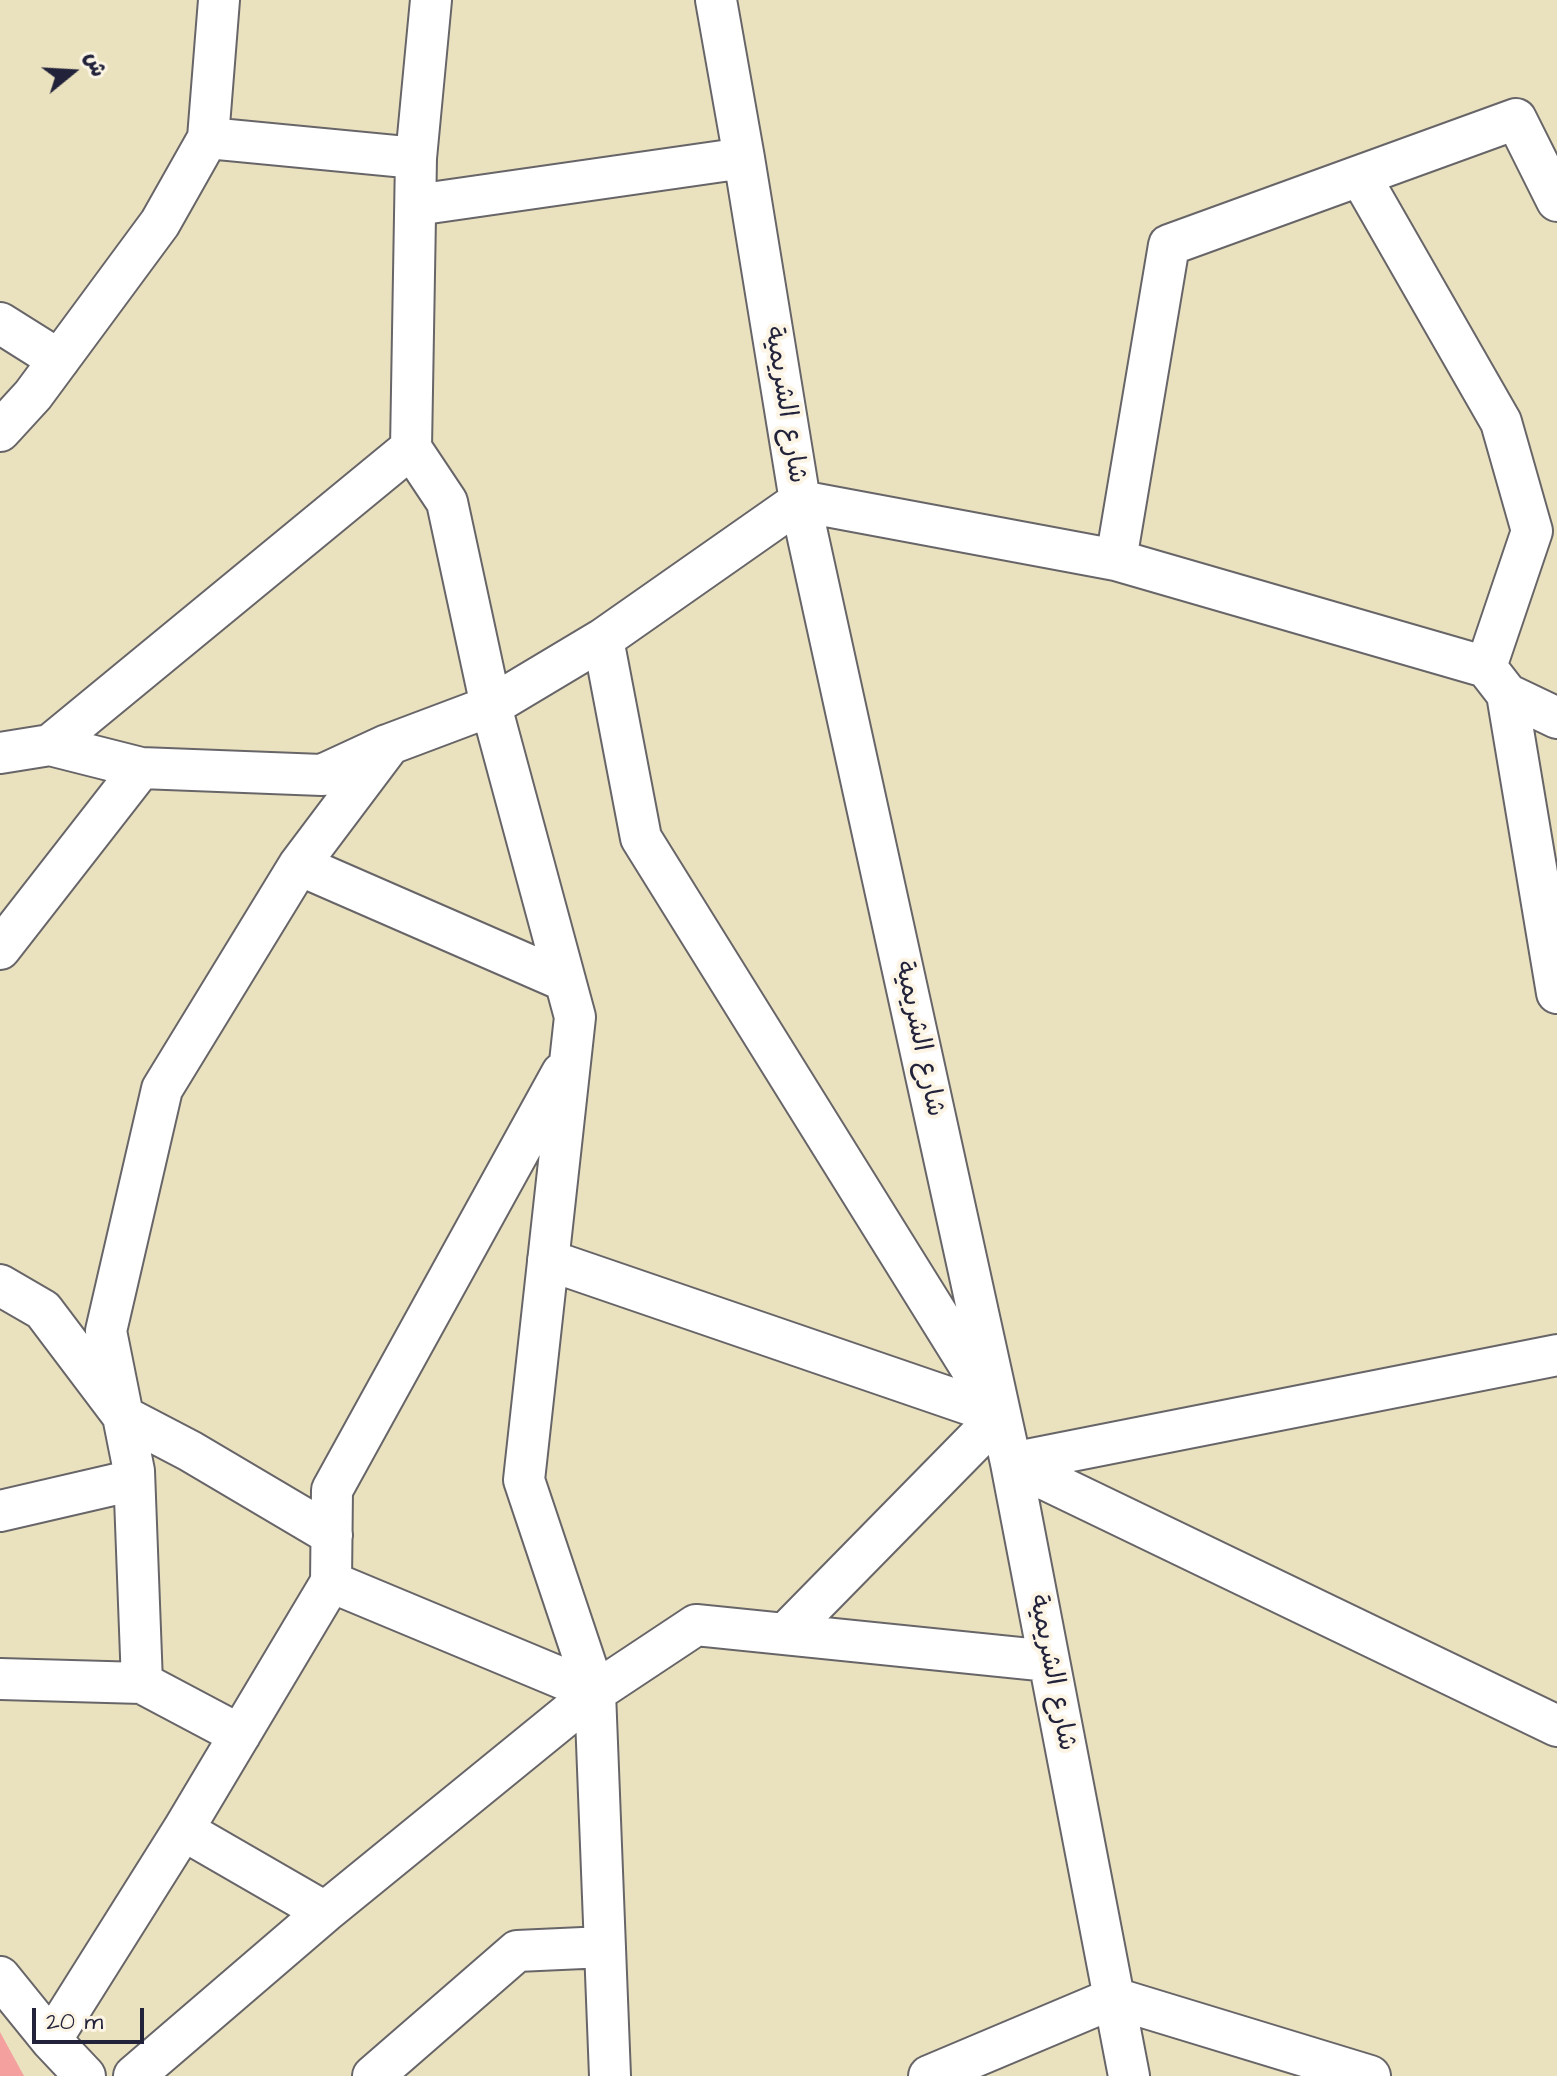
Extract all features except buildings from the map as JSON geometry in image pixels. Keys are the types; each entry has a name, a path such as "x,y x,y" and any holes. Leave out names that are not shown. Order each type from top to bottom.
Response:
{"street":[{"path":"0,431 33,395 160,223 208,138 219,0"},
{"path":"431,0 416,158 411,448 447,502 491,706 575,1017 524,1480 595,1692 610,2076"},
{"name":"شارع الشريمية","path":"716,0 800,501 1011,1463 1129,2076"},
{"path":"1116,560 1169,245 1516,119 1557,201"},
{"path":"208,138 416,158"},
{"path":"416,205 744,158"},
{"path":"1360,176 1501,422 1532,531 1496,680 1557,993"},
{"path":"0,323 59,360"},
{"path":"50,745 411,448"},
{"path":"0,753 50,745 141,768 322,775 390,744 491,706 603,639 800,501 1116,560 1496,680 1557,718"},
{"path":"603,639 641,838 1000,1415"},
{"path":"142,1683 134,1480 106,1331 162,1089 299,865 390,744"},
{"path":"0,949 141,768"},
{"path":"299,865 565,981"},
{"path":"51,2040 183,1830 331,1582 332,1490 570,1057"},
{"path":"548,1260 1000,1415"},
{"path":"0,1285 43,1310 123,1416 190,1451 332,1535"},
{"path":"1011,1463 1557,1355"},
{"path":"785,1634 1000,1415"},
{"path":"1011,1463 1557,1726"},
{"path":"0,1511 134,1480"},
{"path":"331,1582 595,1692"},
{"path":"134,2076 325,1912 595,1692 696,1625 1049,1661"},
{"path":"0,1679 142,1683 240,1735"},
{"path":"183,1830 325,1912"},
{"path":"373,2076 517,1951 605,1947"},
{"path":"0,1977 85,2076"},
{"path":"929,2076 1114,1998 1370,2076"}]}
